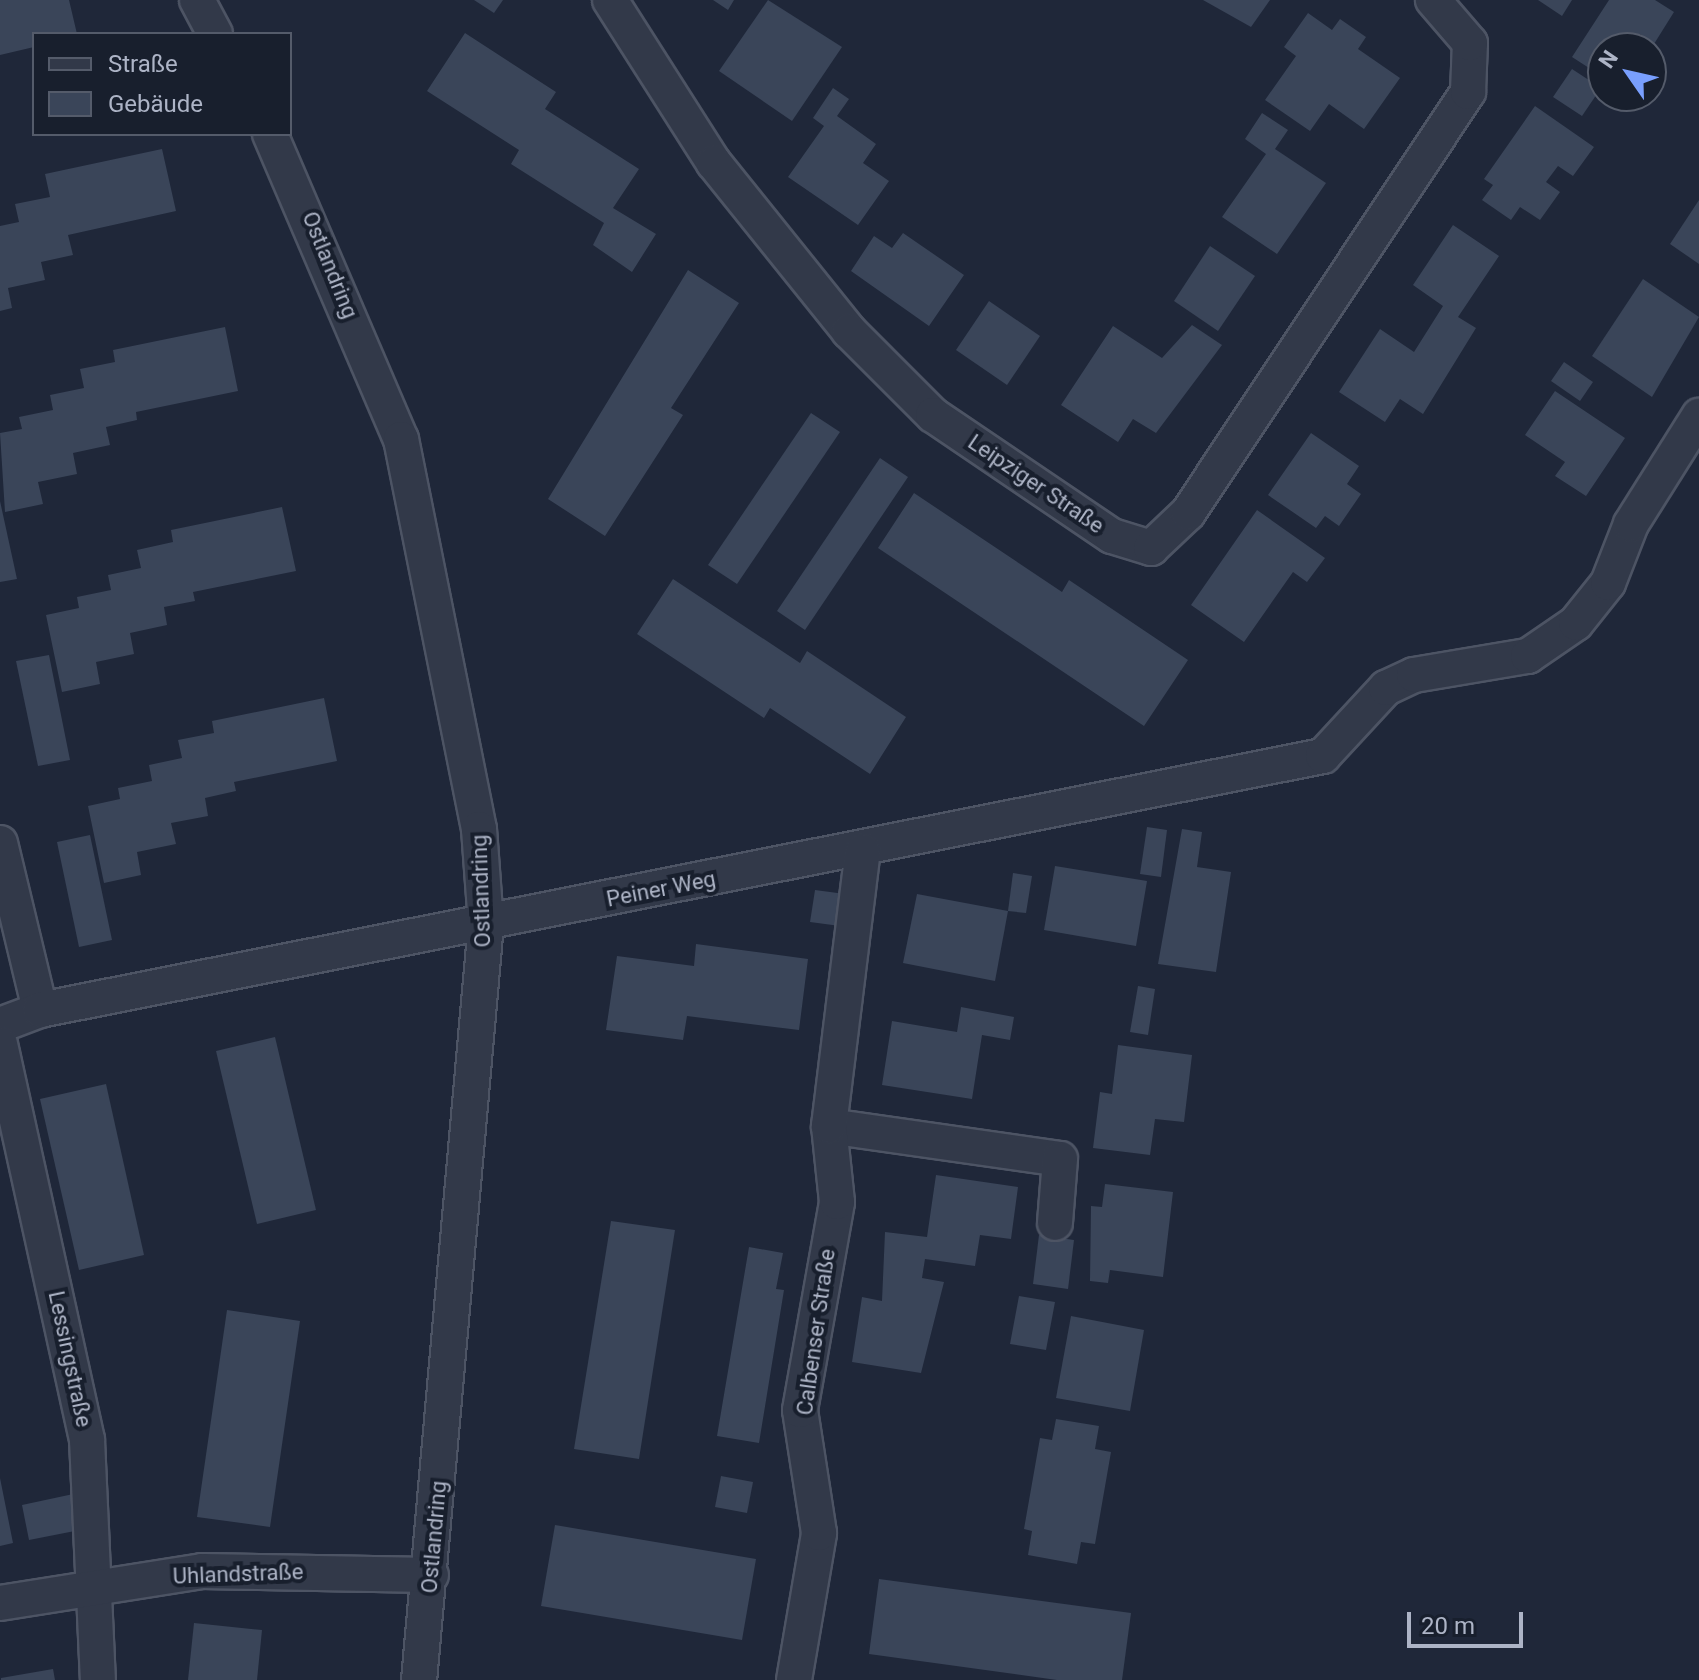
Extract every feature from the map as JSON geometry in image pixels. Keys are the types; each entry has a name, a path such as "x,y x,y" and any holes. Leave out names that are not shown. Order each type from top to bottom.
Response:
{"street":[{"path":"197,0 214,32"},
{"name":"Leipziger Straße","path":"610,0 714,163 849,331 933,415 1112,536 1151,548 1188,513 1468,92 1470,43 1433,0"},
{"name":"Ostlandring","path":"271,136 401,439 477,813 486,924 431,1575 419,1680"},
{"name":"Peiner Weg","path":"0,1025 40,1010 863,851 1323,756 1386,688 1414,675 1528,656 1576,623 1608,583 1631,524 1699,416"},
{"path":"0,843 40,1010"},
{"name":"Calbenser Straße","path":"794,1680 819,1533 800,1410 837,1202 829,1126 863,851"},
{"name":"Lessingstraße","path":"0,1044 87,1440 98,1587 98,1680"},
{"path":"829,1126 1060,1159 1055,1223"},
{"name":"Uhlandstraße","path":"0,1603 202,1571 431,1575"}],"building":[{"path":"0,0 69,0 77,32 32,32 32,47 0,55"},
{"path":"474,0 503,0 494,13"},
{"path":"713,0 734,0 728,10"},
{"path":"768,0 842,47 792,121 719,71"},
{"path":"1203,0 1270,0 1251,27"},
{"path":"1538,0 1572,0 1562,16"},
{"path":"1609,0 1655,0 1674,12 1662,32 1588,32"},
{"path":"1308,13 1332,30 1340,19 1366,37 1358,49 1400,78 1364,129 1329,104 1310,131 1265,100 1296,56 1284,47"},
{"path":"465,33 556,92 545,109 639,169 613,208 656,234 632,272 593,245 604,223 511,164 519,150 427,91"},
{"path":"1587,34 1587,67 1572,57"},
{"path":"1572,69 1587,79 1587,109 1582,116 1553,97"},
{"path":"833,88 849,99 837,116 876,144 863,163 889,181 858,225 788,177 824,126 813,118"},
{"path":"1535,106 1594,147 1573,176 1558,166 1546,182 1560,192 1540,220 1520,207 1511,220 1482,200 1493,185 1484,179"},
{"path":"1262,113 1288,130 1275,149 1326,183 1277,254 1222,217 1266,154 1245,139"},
{"path":"162,149 176,211 68,235 73,255 41,262 45,280 8,288 12,308 0,311 0,226 19,222 15,204 50,197 45,174"},
{"path":"1699,200 1699,264 1670,244"},
{"path":"1453,225 1499,256 1458,317 1476,328 1423,414 1400,399 1385,422 1339,392 1380,329 1414,352 1443,306 1413,285"},
{"path":"903,233 964,275 929,326 851,271 874,236 892,248"},
{"path":"1210,246 1255,276 1218,331 1174,301"},
{"path":"688,270 739,303 671,408 683,415 605,536 548,499"},
{"path":"1643,279 1699,317 1652,397 1592,356"},
{"path":"989,301 1040,336 1007,385 956,350"},
{"path":"1192,325 1222,345 1156,433 1133,419 1118,442 1061,405 1113,326 1162,358"},
{"path":"225,327 238,391 136,412 137,420 106,427 110,445 73,453 77,474 38,482 43,504 5,512 0,433 22,429 19,417 53,410 50,395 84,388 80,369 115,362 113,350"},
{"path":"1564,362 1593,382 1580,401 1551,381"},
{"path":"1555,391 1625,438 1586,496 1555,476 1565,462 1525,435"},
{"path":"811,413 840,432 737,584 708,565"},
{"path":"1311,433 1359,466 1347,484 1361,494 1339,526 1325,516 1316,528 1268,495"},
{"path":"880,458 908,477 805,630 777,611"},
{"path":"914,493 1062,592 1069,580 1188,660 1144,726 878,548"},
{"path":"0,501 17,579 0,582"},
{"path":"282,507 296,571 193,592 195,601 164,607 167,625 130,633 134,654 96,662 100,684 62,692 46,615 79,608 77,597 111,590 108,575 141,568 137,550 173,542 171,530"},
{"path":"1257,510 1325,558 1307,582 1293,572 1244,642 1191,605"},
{"path":"673,579 800,663 807,651 906,717 870,774 770,708 764,718 637,634"},
{"path":"49,655 70,760 38,766 16,661"},
{"path":"324,698 337,761 234,782 236,791 205,798 208,816 171,823 176,844 137,852 141,875 104,883 88,806 120,799 118,788 152,781 149,765 182,758 178,740 214,733 212,721"},
{"path":"1147,827 1167,830 1161,877 1140,874"},
{"path":"1182,829 1202,832 1197,867 1231,872 1216,972 1158,964"},
{"path":"90,835 112,940 79,947 57,842"},
{"path":"1055,866 1147,881 1136,946 1044,930"},
{"path":"1013,873 1032,876 1026,913 1008,911"},
{"path":"815,890 845,894 840,926 810,922"},
{"path":"917,894 1008,911 995,981 903,963"},
{"path":"696,944 808,959 799,1030 687,1016 683,1040 606,1030 617,956 694,966"},
{"path":"1138,986 1155,989 1148,1035 1130,1032"},
{"path":"961,1007 1014,1017 1010,1040 982,1035 972,1099 882,1085 892,1021 957,1032"},
{"path":"275,1037 316,1210 257,1224 216,1051"},
{"path":"1118,1045 1192,1055 1184,1122 1155,1119 1150,1155 1093,1148 1100,1092 1112,1094"},
{"path":"106,1084 144,1255 79,1270 40,1099"},
{"path":"936,1175 1018,1187 1011,1239 980,1235 975,1266 925,1259 922,1278 944,1282 921,1373 852,1362 862,1297 882,1301 885,1232 927,1237"},
{"path":"1105,1184 1173,1192 1163,1277 1110,1270 1108,1283 1090,1281 1091,1206 1102,1207"},
{"path":"611,1221 675,1230 639,1459 574,1449"},
{"path":"1039,1235 1074,1240 1068,1289 1033,1284"},
{"path":"749,1247 783,1253 776,1289 784,1290 759,1443 717,1436"},
{"path":"1019,1296 1055,1302 1046,1350 1010,1344"},
{"path":"227,1310 300,1321 270,1527 197,1517"},
{"path":"1071,1316 1144,1330 1130,1411 1056,1398"},
{"path":"1056,1419 1099,1426 1095,1449 1111,1452 1095,1544 1081,1542 1077,1564 1028,1555 1032,1531 1024,1529 1040,1438 1052,1440"},
{"path":"721,1476 753,1482 747,1513 715,1507"},
{"path":"0,1478 13,1543 0,1546"},
{"path":"78,1493 85,1529 29,1540 22,1505"},
{"path":"555,1525 756,1559 742,1640 541,1606"},
{"path":"879,1579 1131,1613 1122,1680 1057,1680 869,1654"},
{"path":"194,1623 262,1630 257,1680 188,1680"},
{"path":"53,1669 55,1680 1,1680 1,1678"}]}
